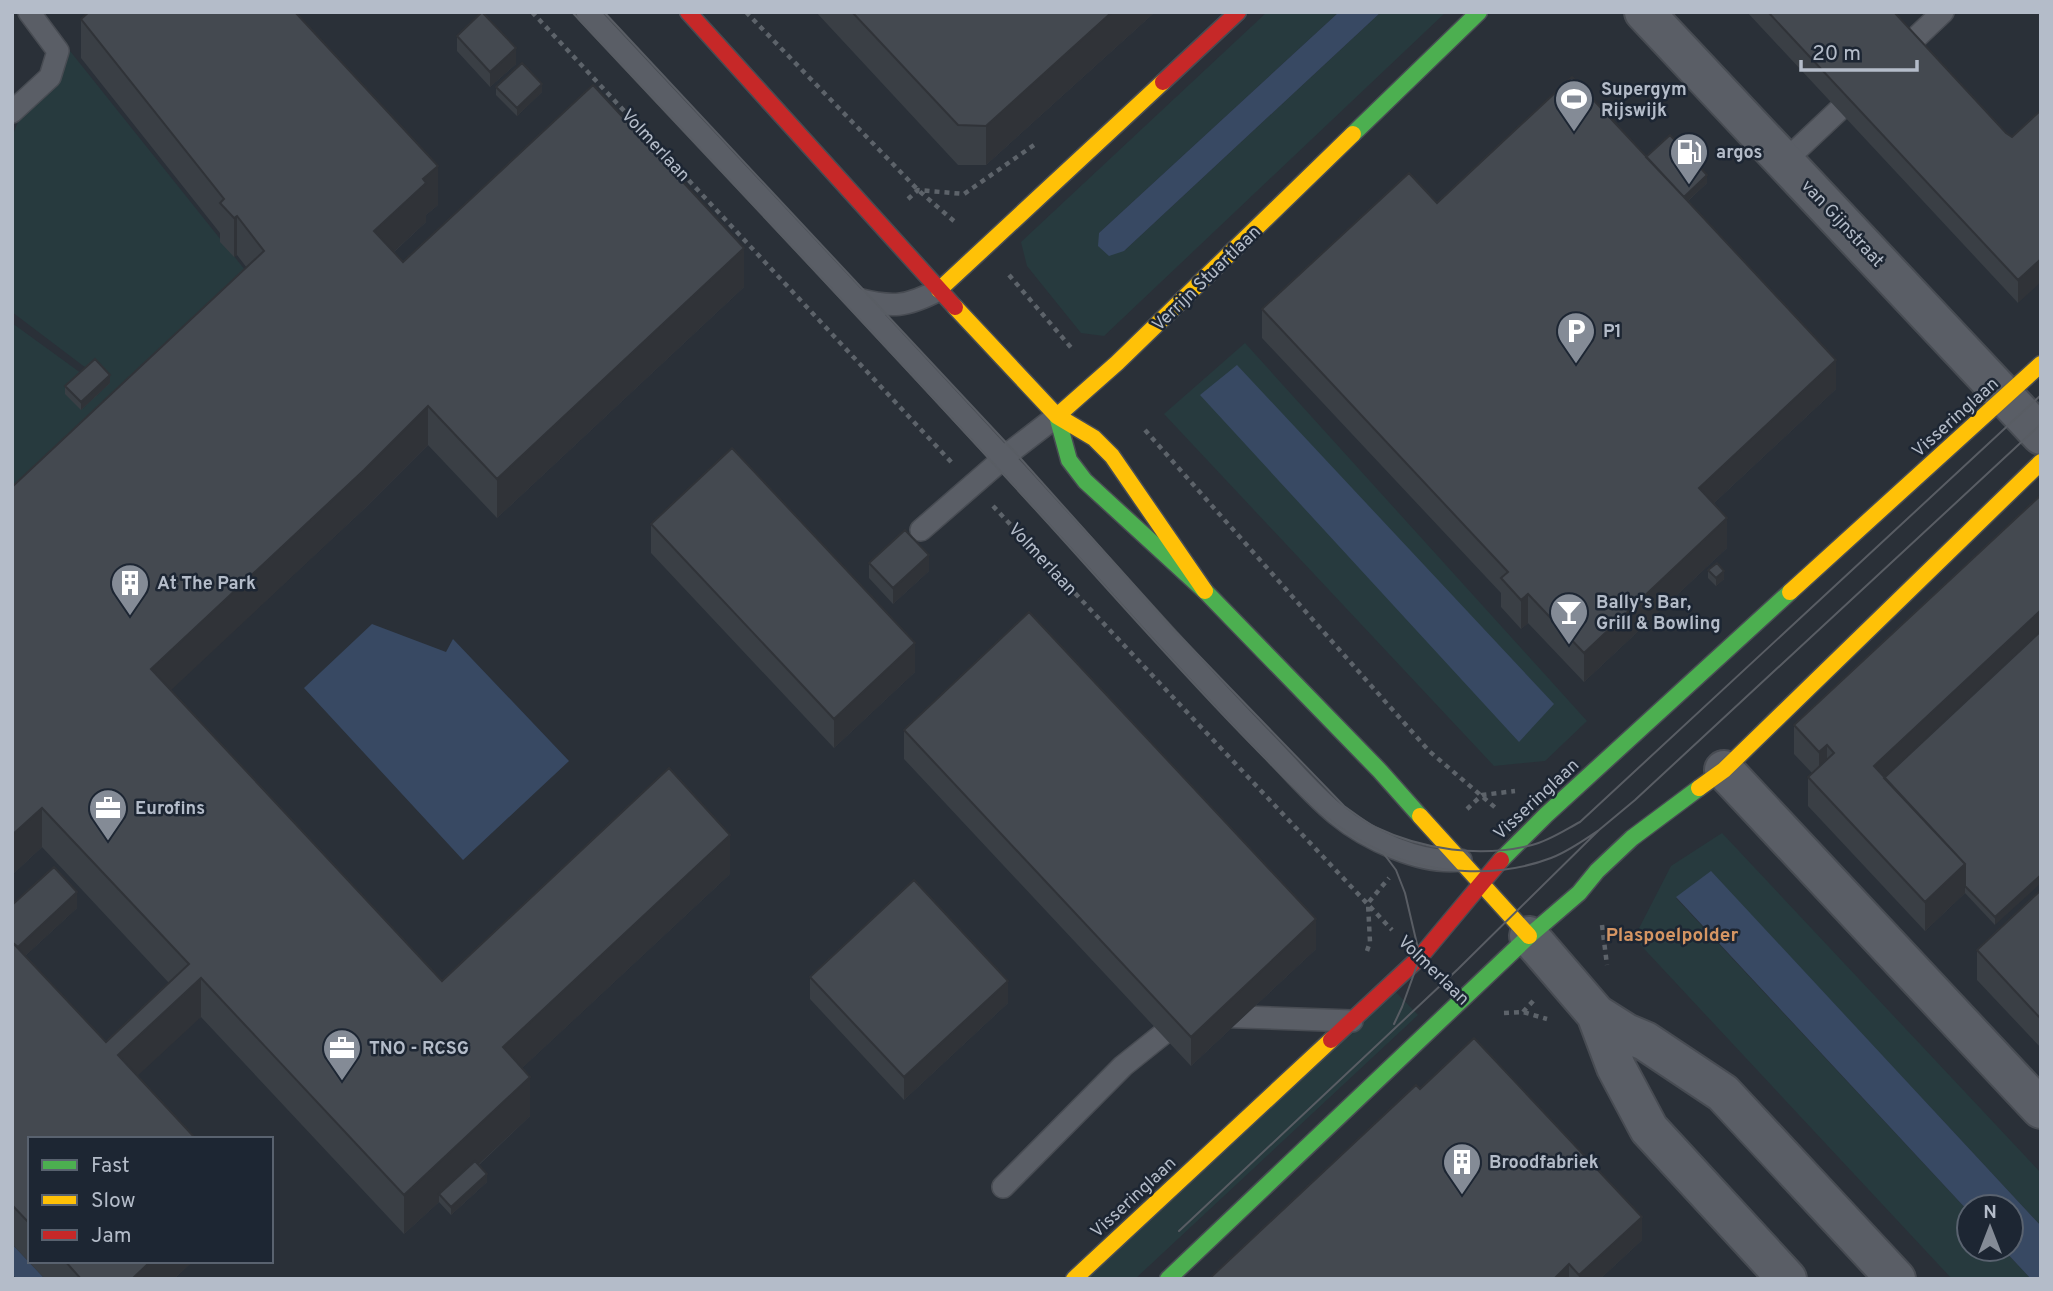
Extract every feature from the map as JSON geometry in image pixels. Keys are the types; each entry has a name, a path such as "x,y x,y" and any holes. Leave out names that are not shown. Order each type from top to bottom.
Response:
{"street":[{"path":"688,12 939,290 1057,416 1094,438 1112,456 1205,591"},
{"path":"939,290 1238,12"},
{"name":"Verrijn Stuartlaan","path":"1057,416 1099,380 1479,12"},
{"name":"van Gijnstraat","path":"1644,12 2041,435"},
{"name":"Visseringlaan","path":"1074,1279 1420,957 1480,882 1525,835 2041,364"},
{"path":"1057,416 1069,460 1085,481 1205,591 1380,771 1596,1014 1626,1033 1645,1041 1723,1093 1896,1279"},
{"path":"1168,1279 1529,936 1579,893 1597,871 1632,838 1724,770 2041,462"},
{"path":"1724,770 2041,1109"},
{"path":"1596,1014 1616,1067 1649,1129 1787,1279"}],"lane":[{"path":"12,112 50,77 58,51 29,12"},
{"path":"587,12 830,269 1231,707 1336,814 1366,836 1396,848 1421,857 1450,862 1461,860"},
{"path":"1906,47 1943,12"},
{"path":"1785,161 1839,111"},
{"path":"857,299 888,306 903,306 939,290"},
{"name":"Verrijn Stuartlaan","path":"921,530 1057,416"},
{"path":"1003,1187 1123,1066 1187,1015 1352,1021"}],"path":[{"name":"Volmerlaan","path":"532,12 972,485 1420,957"},
{"path":"746,12 918,190 986,248 1099,380"},
{"path":"880,225 918,190 964,194 1037,143"},
{"path":"798,297 830,269"},
{"path":"1139,424 1429,751 1525,835"},
{"path":"1579,893 1601,923 1605,947 1611,991 1596,1014"},
{"name":"Volmerlaan","path":"1463,1001 1483,1014 1523,1012 1557,1021 1596,1014"}],"green space":[{"path":"1267,12 1339,12 1099,233 1124,251 1381,12 1446,12 1104,336 1081,333 1027,266 1021,242"},
{"path":"70,51 253,280 12,504 12,323 85,376 90,371 12,312 12,137 23,109 54,83"},
{"path":"1245,343 1587,721 1545,761 1494,766 1164,414"},
{"path":"1722,833 2041,1173 2041,1226 2025,1209 2025,1193 2010,1193 1711,872 1676,898 1955,1197 1955,1263 2016,1263 2031,1279 1952,1279 1634,938 1671,866"},
{"path":"1394,990 1418,1015 1135,1279 1084,1279"}],"water":[{"path":"1339,12 1381,12 1124,251 1109,256 1098,246 1099,233"},
{"path":"1237,365 1554,704 1519,742 1200,395"},
{"path":"372,624 446,652 453,639 569,761 463,860 304,688"},
{"path":"1711,871 2010,1193 1955,1193 1955,1197 1676,897"},
{"path":"2025,1209 2041,1226 2041,1279 2031,1279 2016,1263 2025,1263"},
{"path":"12,1244 45,1279 17,1279 12,1274"}],"building":[{"name":"At The Park","path":"89,12 295,12 438,166 423,179 426,183 374,231 403,262 593,85 744,248 497,479 428,406 364,470 151,669 442,981 669,768 730,835 503,1047 530,1077 404,1195 201,978 118,1055 194,1137 28,1137 28,1222 12,1205 12,942 106,1042 189,964 42,808 12,835 12,487 264,251 237,216 234,218 220,203 224,199 81,19"},
{"path":"482,12 516,48 490,72 457,36"},
{"path":"852,12 1112,12 986,126 958,125"},
{"path":"1768,12 1894,12 2012,137 2041,110 2041,259 2018,280"},
{"path":"522,63 542,84 517,108 496,87"},
{"path":"1572,77 1836,360 1699,488 1727,518 1584,653 1528,594 1521,600 1501,578 1508,572 1262,309 1409,173 1437,203"},
{"path":"1670,135 1707,175 1684,197 1646,157"},
{"path":"95,359 110,375 81,402 65,386"},
{"path":"732,448 915,643 834,719 651,524"},
{"path":"2041,495 2041,610 1874,766 1965,864 1925,902 1808,777 1834,753 1827,745 1819,752 1794,725"},
{"path":"905,530 929,555 893,588 869,563"},
{"path":"1717,563 1724,571 1716,578 1708,570"},
{"path":"1029,612 1316,919 1191,1037 904,730"},
{"path":"2041,631 2041,875 1995,917 1965,886 1965,864 1884,778"},
{"path":"54,867 77,892 18,947 12,942 12,905"},
{"path":"914,880 1008,981 904,1077 810,977"},
{"path":"2041,890 2041,1019 1977,950"},
{"name":"Broodfabriek","path":"1474,1038 1642,1217 1579,1275 1569,1264 1554,1279 1209,1279 1416,1085 1420,1089"},
{"path":"475,1161 487,1174 451,1207 439,1194"},
{"path":"67,1263 149,1263 132,1279 81,1279"}],"tram line":[{"path":"572,12 943,408 1159,647 1284,778 1329,819 1362,842 1400,859 1420,865 1465,871 1509,869 1551,858 1599,830"},
{"path":"604,12 1013,450 1175,631 1344,806 1375,827 1412,841 1472,851 1512,849 1545,841 1580,822 2041,395"},
{"path":"1179,1231 1458,969 1599,830 1635,800 2041,424"},
{"path":"1384,854 1396,870 1405,893 1420,957 1394,1024"}],"traffic: fast":[{"path":"1353,134 1479,12"},
{"path":"1057,416 1069,460 1085,481 1205,591 1380,771 1420,816"},
{"path":"1501,860 1546,815 1790,592"},
{"path":"1168,1279 1529,936 1579,893 1597,871 1632,838 1699,788"}],"traffic: slow":[{"path":"939,290 1163,82"},
{"path":"1057,416 1117,363 1353,134"},
{"path":"955,307 1057,416 1094,438 1112,456 1205,591"},
{"path":"1790,592 2041,364"},
{"path":"1699,788 1724,770 2041,462"},
{"path":"1420,816 1529,936"},
{"path":"1074,1279 1331,1040"}],"traffic: jam":[{"path":"688,12 955,307"},
{"path":"1163,82 1238,12"},
{"path":"1331,1040 1420,957 1501,860"}],"place":[{"name":"Supergym Rijswijk","path":"1574,133"},
{"name":"argos","path":"1689,186"},
{"name":"P1","path":"1576,365"},
{"name":"At The Park","path":"130,617"},
{"name":"Bally's Bar, Grill & Bowling","path":"1569,646"},
{"name":"Eurofins","path":"108,842"},
{"name":"TNO - RCSG","path":"342,1082"},
{"name":"Broodfabriek","path":"1462,1196"}],"district":[{"name":"Plaspoelpolder","path":"1672,934"}]}
